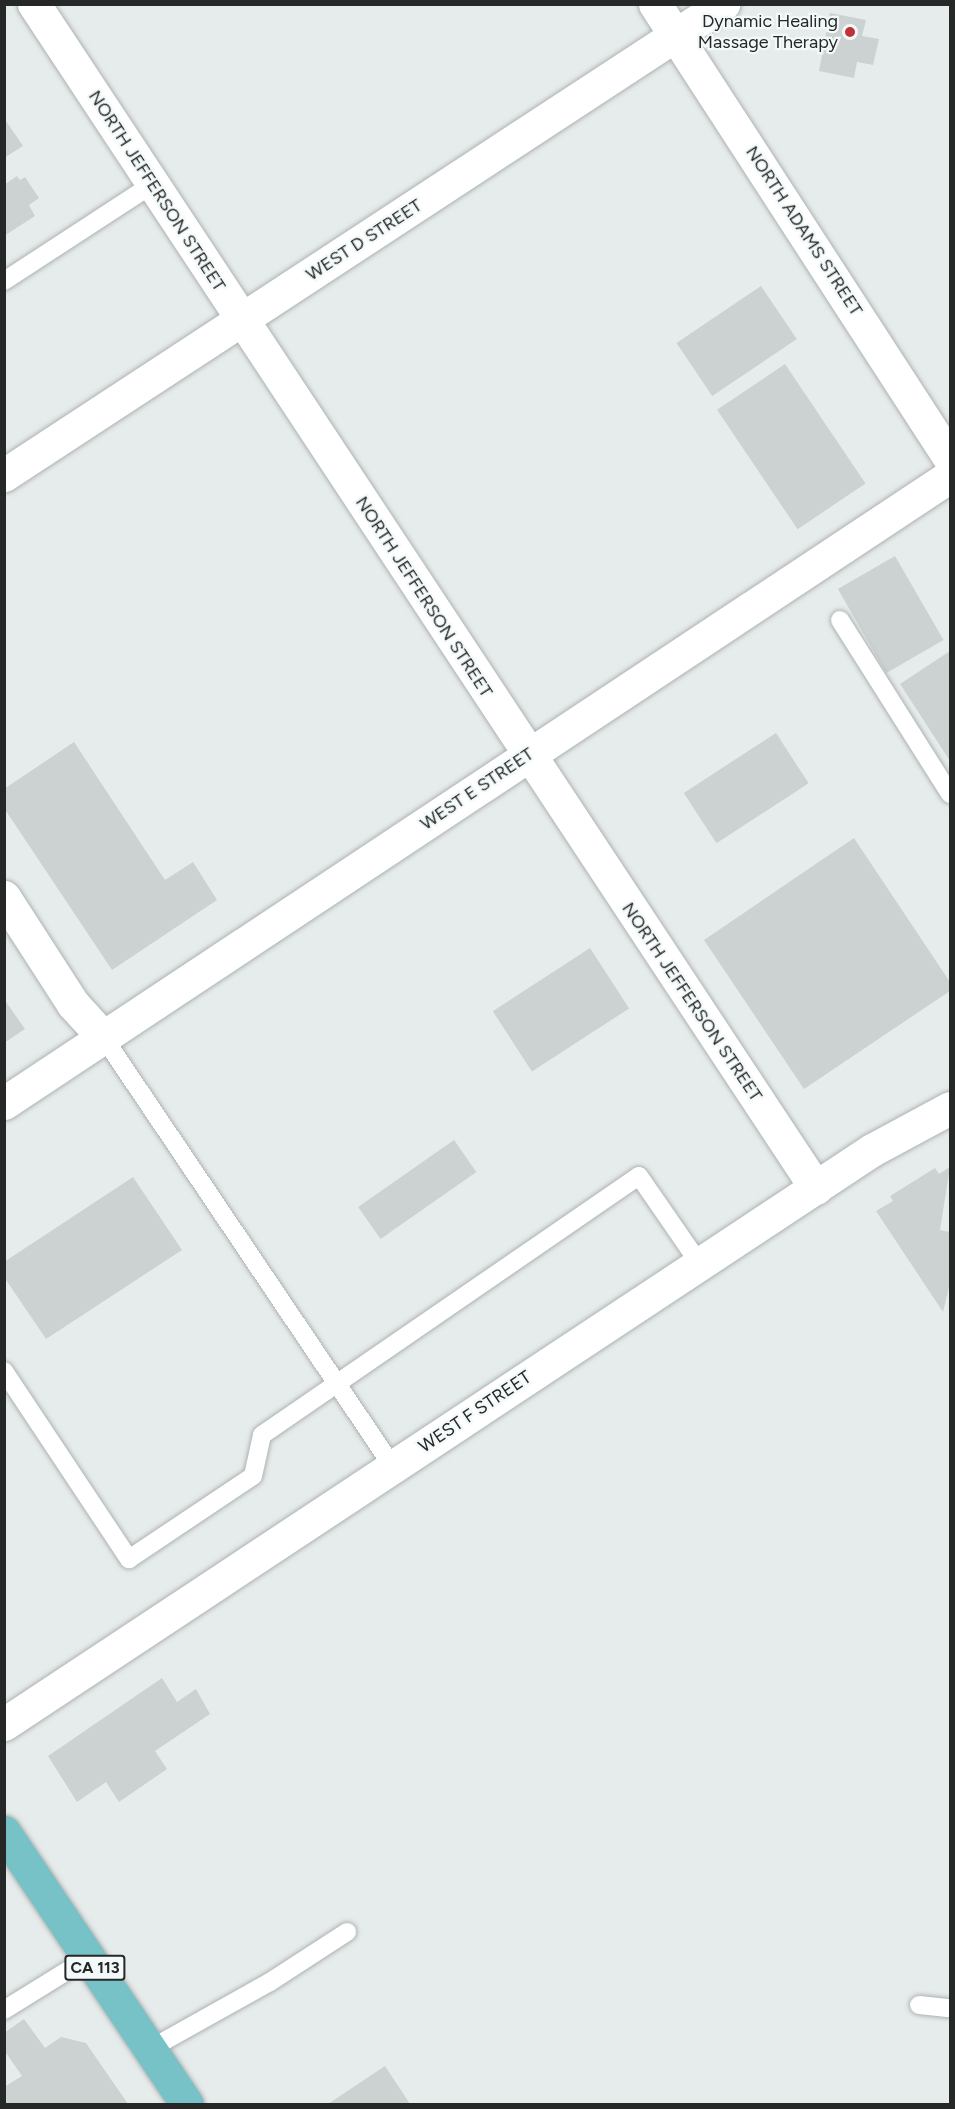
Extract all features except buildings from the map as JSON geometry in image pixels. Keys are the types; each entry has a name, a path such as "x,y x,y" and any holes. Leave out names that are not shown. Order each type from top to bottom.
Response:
{"main road":[{"name":"CA 113","path":"4,1832 187,2104"}],"street":[{"name":"NORTH JEFFERSON STREET","path":"34,4 528,756 816,1188"},
{"name":"NORTH ADAMS STREET","path":"655,4 951,459"},
{"name":"WEST D STREET","path":"4,475 723,4"},
{"name":"WEST E STREET","path":"4,1103 951,476"},
{"path":"4,897 73,1004 104,1038"},
{"name":"WEST F STREET","path":"4,1724 905,1130 951,1108"}],"lane":[{"path":"4,281 153,184"},
{"path":"840,620 951,794"},
{"path":"104,1038 393,1467"},
{"path":"4,1371 129,1559 253,1476 262,1435 639,1176 701,1266"},
{"path":"150,2049 270,1982 347,1932"},
{"path":"4,2010 88,1958"},
{"path":"919,2005 951,2008"}],"place":[{"name":"Dynamic Healing Massage Therapy","path":"850,32"}]}
